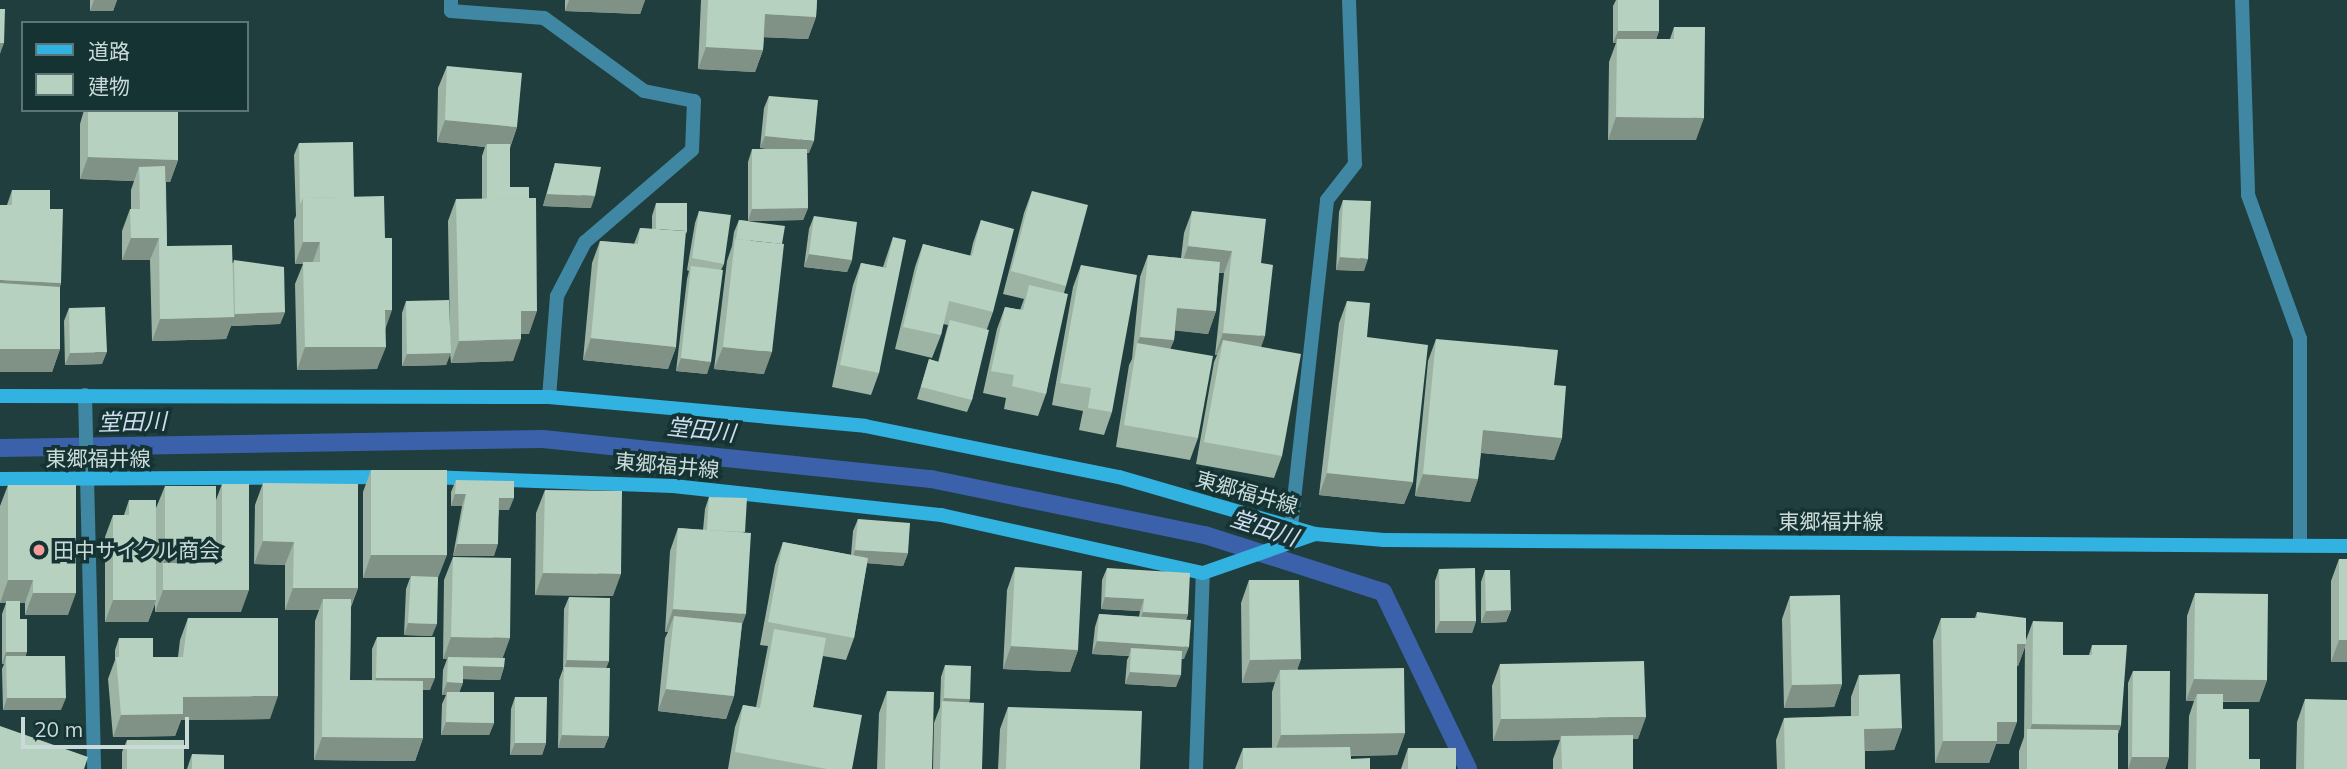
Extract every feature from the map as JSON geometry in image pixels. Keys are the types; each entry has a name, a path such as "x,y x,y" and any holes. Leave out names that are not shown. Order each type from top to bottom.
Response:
{"main road":[{"name":"東郷福井線","path":"0,396 549,397 864,426 1119,477 1315,534 2347,545"},
{"name":"東郷福井線","path":"0,479 408,477 673,486 941,516 1203,573 1315,534"}],"street":[{"path":"451,0 451,10 544,18 644,91 694,102 692,150 585,242 557,296 549,397"},
{"path":"1291,527 1327,200 1356,164 1349,0"},
{"path":"2242,0 2248,195 2300,339 2300,545"},
{"path":"85,395 94,769"},
{"path":"1196,769 1203,573"}],"building":[{"path":"708,0 817,0 816,17 765,14 763,50 706,47"},
{"path":"1618,0 1659,0 1659,31 1618,31"},
{"path":"0,9 5,9 4,43 0,43"},
{"path":"1674,27 1705,27 1704,118 1616,117 1617,39 1674,39"},
{"path":"447,66 522,73 517,127 445,120"},
{"path":"769,96 818,100 814,141 765,136"},
{"path":"88,112 178,112 178,160 88,157"},
{"path":"353,142 354,197 303,198 300,204 299,143"},
{"path":"487,144 510,144 510,187 529,187 529,198 487,199"},
{"path":"752,149 807,149 808,208 752,209"},
{"path":"555,163 601,167 595,196 547,194"},
{"path":"165,166 167,246 232,245 234,317 160,319 159,238 131,238 130,209 140,209 139,167"},
{"path":"12,190 50,190 50,209 63,209 61,283 0,280 0,205 12,205"},
{"path":"1032,191 1088,205 1066,286 1011,271"},
{"path":"384,196 385,238 392,238 392,310 385,310 386,347 305,347 303,262 320,262 320,242 303,242 303,198"},
{"path":"536,198 537,311 521,311 521,339 459,341 456,199"},
{"path":"1343,200 1371,201 1368,259 1340,257"},
{"path":"656,203 687,203 687,234 686,231 656,229"},
{"path":"699,211 731,215 724,264 692,258"},
{"path":"1192,211 1266,219 1261,263 1273,265 1265,336 1223,333 1232,251 1188,246"},
{"path":"814,216 857,222 852,260 809,254"},
{"path":"739,220 785,226 782,244 736,239"},
{"path":"981,220 1014,229 993,312 949,301 941,335 903,327 923,244 972,256"},
{"path":"640,228 686,231 676,347 591,338 600,241 638,244"},
{"path":"893,237 906,240 879,373 840,365 861,263 886,268"},
{"path":"735,239 784,244 772,352 723,347"},
{"path":"1148,255 1220,262 1216,311 1177,308 1174,340 1140,337"},
{"path":"234,260 284,267 285,312 235,314"},
{"path":"1081,265 1137,275 1112,412 1088,408 1091,388 1060,383"},
{"path":"691,266 723,270 711,362 681,358"},
{"path":"0,283 60,287 60,349 0,349"},
{"path":"1029,285 1068,294 1046,394 1012,386 1014,375 991,371 1005,307 1023,310"},
{"path":"449,300 451,353 407,354 406,301"},
{"path":"1347,301 1370,303 1367,337 1428,345 1413,482 1327,473"},
{"path":"105,307 107,352 70,353 69,308"},
{"path":"950,320 989,330 972,400 921,387 929,359 939,362"},
{"path":"1436,339 1558,350 1554,385 1566,386 1562,438 1483,430 1478,479 1423,474"},
{"path":"1223,340 1301,354 1282,456 1204,442"},
{"path":"1137,343 1213,356 1198,438 1124,425"},
{"path":"371,470 447,470 447,555 371,555"},
{"path":"456,480 514,481 514,498 499,498 498,544 457,544 466,494 455,494"},
{"path":"263,483 358,484 358,588 293,588 294,542 263,541"},
{"path":"222,484 249,484 249,590 163,590 163,563 222,563"},
{"path":"8,485 76,485 76,593 33,593 33,580 8,580"},
{"path":"165,486 216,486 216,559 165,559"},
{"path":"545,490 622,491 621,574 543,573"},
{"path":"709,497 747,498 745,532 707,530"},
{"path":"129,500 156,500 156,600 113,600 113,515 129,515"},
{"path":"858,519 910,523 908,553 855,550"},
{"path":"678,528 751,533 746,614 673,609"},
{"path":"783,542 868,558 854,638 768,622"},
{"path":"453,557 511,558 510,638 451,637"},
{"path":"2339,559 2347,559 2347,640 2339,640"},
{"path":"1015,567 1082,571 1078,650 1011,646"},
{"path":"1107,568 1190,573 1188,614 1143,612 1144,599 1105,597"},
{"path":"1475,568 1476,621 1440,621 1439,569"},
{"path":"1485,570 1510,570 1511,610 1486,611"},
{"path":"411,576 438,577 437,624 408,623"},
{"path":"1249,580 1299,580 1301,659 1250,660"},
{"path":"2195,593 2268,594 2267,680 2194,679"},
{"path":"1840,595 1842,684 1792,685 1790,596"},
{"path":"569,597 610,598 609,661 567,660"},
{"path":"323,599 351,599 350,680 423,681 423,738 322,737"},
{"path":"6,601 20,601 20,619 27,619 27,652 6,652"},
{"path":"1977,612 2026,618 2026,644 2017,644 2017,722 1997,722 1997,741 1943,741 1941,618 1977,618"},
{"path":"1099,614 1191,620 1189,647 1097,641"},
{"path":"674,616 742,623 734,696 666,689"},
{"path":"188,618 278,618 278,696 183,697 183,714 121,715 116,657 183,657"},
{"path":"2033,621 2063,622 2063,655 2092,655 2092,645 2127,645 2121,725 2032,724"},
{"path":"774,629 826,638 813,707 862,715 852,769 827,769 735,752 743,705 760,708"},
{"path":"377,637 435,637 435,678 376,678"},
{"path":"119,638 153,638 153,657 119,657"},
{"path":"1131,648 1182,651 1181,675 1130,672"},
{"path":"6,656 65,656 66,698 7,698"},
{"path":"448,657 505,658 504,667 463,666 463,683 447,682"},
{"path":"1644,661 1646,717 1501,719 1500,664"},
{"path":"945,665 971,666 970,699 944,698"},
{"path":"564,667 610,668 609,736 562,735"},
{"path":"1404,668 1405,733 1281,735 1280,670"},
{"path":"2133,671 2170,671 2169,757 2132,757"},
{"path":"1900,674 1902,728 1864,729 1865,769 1785,769 1784,718 1859,716 1859,675"},
{"path":"887,691 934,692 932,769 885,769"},
{"path":"447,692 494,692 494,723 446,722"},
{"path":"2197,694 2223,694 2223,709 2249,709 2249,759 2260,759 2260,769 2196,769"},
{"path":"515,697 547,697 546,743 515,743"},
{"path":"2305,699 2347,700 2347,769 2304,769"},
{"path":"942,701 984,703 982,769 940,769"},
{"path":"1008,707 1142,711 1140,769 1006,769"},
{"path":"0,726 88,757 84,769 0,769"},
{"path":"2027,729 2118,730 2118,769 2027,769"},
{"path":"1633,735 1633,769 1562,769 1561,736"},
{"path":"127,740 184,740 184,769 127,769"},
{"path":"1350,747 1351,759 1370,758 1370,769 1243,769 1243,748"},
{"path":"1408,748 1456,748 1456,769 1408,769"},
{"path":"192,754 224,755 224,769 192,769"}],"waterway":[{"name":"堂田川","path":"0,448 543,439 931,479 1205,535 1383,592 1468,769"}],"place":[{"name":"田中サイクル商会","path":"39,550"}]}
